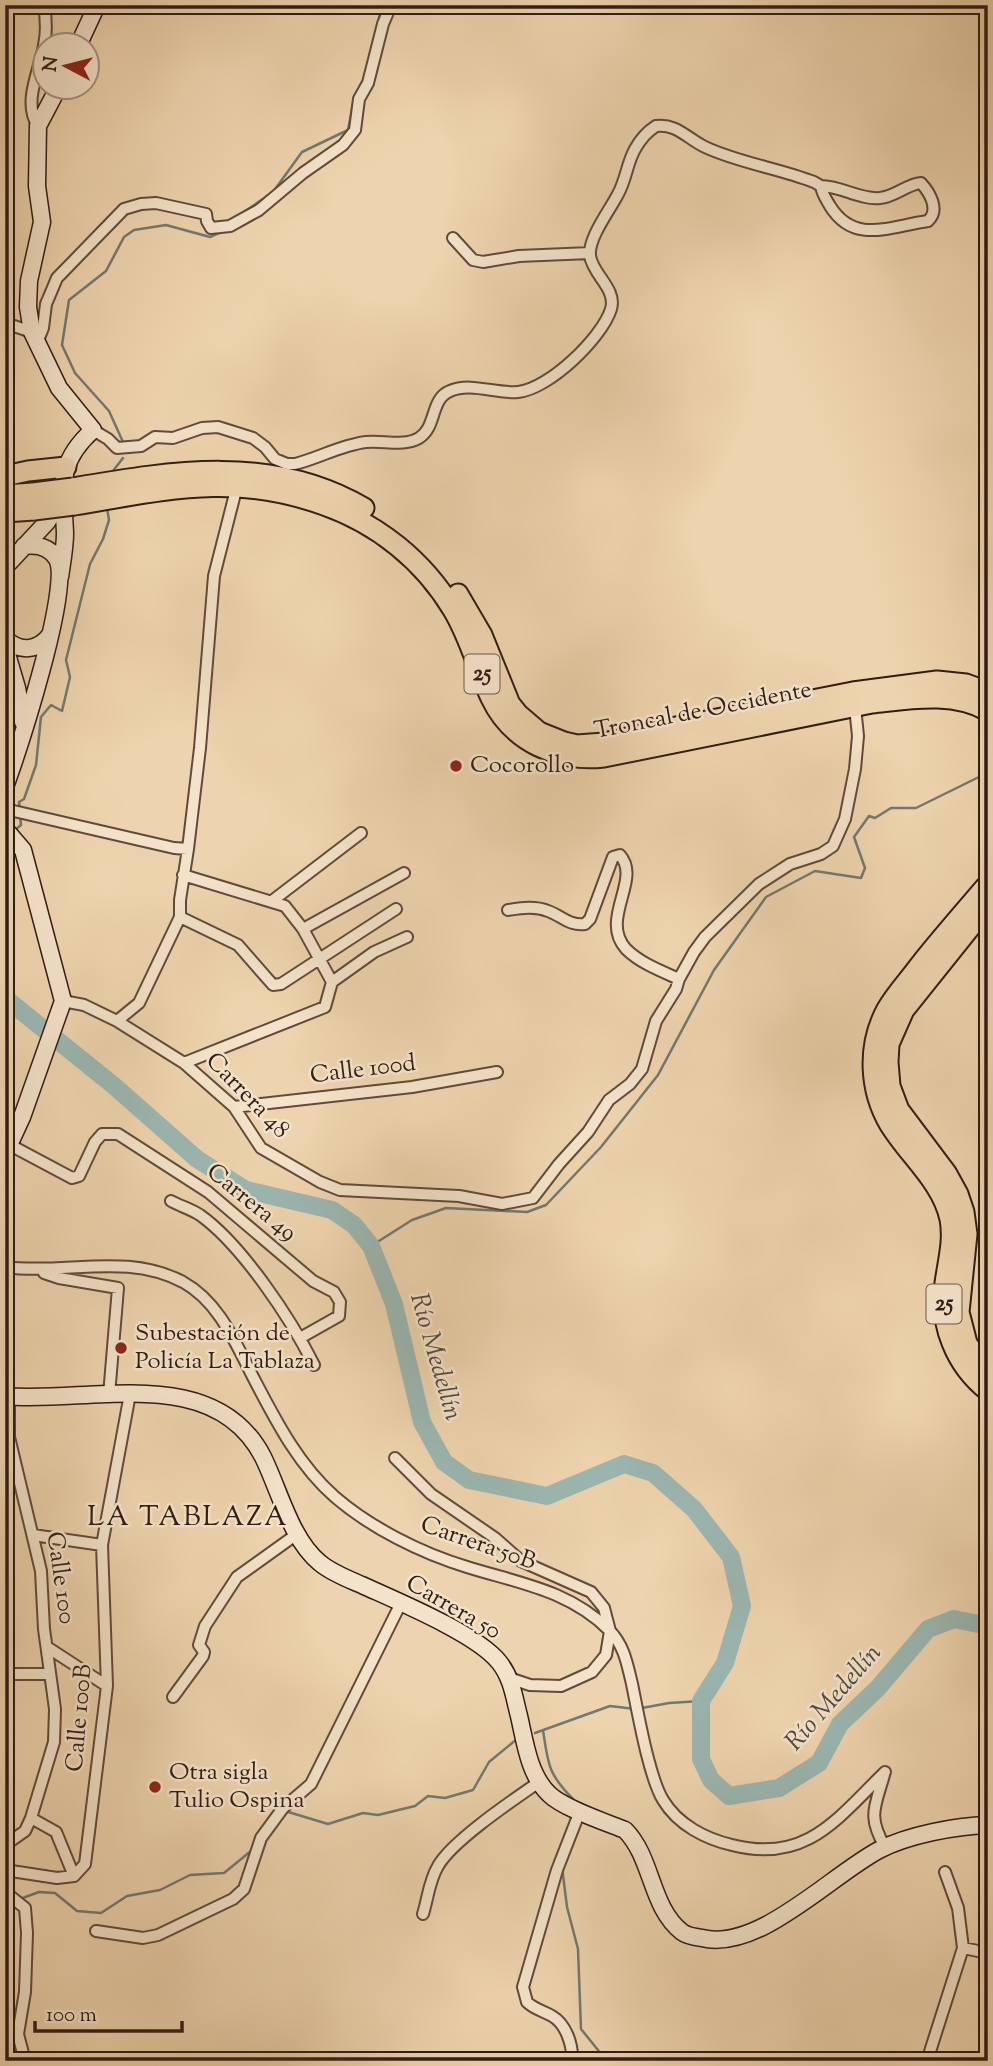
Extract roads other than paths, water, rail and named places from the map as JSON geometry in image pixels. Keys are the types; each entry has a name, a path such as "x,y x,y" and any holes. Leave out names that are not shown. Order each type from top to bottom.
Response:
{"highway":[{"path":"5,477 28,471 66,467"},
{"name":"Troncal de Occidente","path":"70,497 188,471 239,471 299,482 356,504 394,528 434,563 458,593 475,622 510,704 528,724 539,732 577,745 604,743 853,692 937,681 967,684 988,692"},
{"name":"Troncal de Occidente","path":"5,512 34,501 188,486 237,486 268,490 323,504 348,514 393,542 427,574 453,610 468,639 497,710 518,734 554,754 579,759 604,757 855,707 910,699 958,700 988,711"},
{"name":"Troncal de Occidente","path":"5,495 34,501"},
{"name":"25","path":"988,884 931,950 888,1007 877,1035 873,1065 876,1093 888,1121 898,1138 934,1182 946,1205 951,1237 944,1289 947,1328 961,1362 988,1391"},
{"name":"25","path":"988,905 904,1010 889,1044 888,1062 890,1086 899,1110 947,1174 964,1212 967,1234 959,1312 967,1343 988,1371"}],"street":[{"path":"38,126 32,117 32,104 33,86 45,39 44,5"},
{"path":"84,32 97,5"},
{"path":"35,337 43,328 46,304 57,278 124,209 141,204 163,204 206,214 211,228 230,226 259,210 303,173 343,145 355,130 359,99 368,83 383,24 391,5"},
{"path":"50,102 38,126 37,186 42,222 28,294 35,337 59,388 93,430 117,448 141,446 155,438 180,437 202,428 225,429 253,438 275,459 291,464 360,443 415,440 430,428 435,409 445,393 464,388 511,392 533,388 559,373 607,318 612,305 611,294 593,265 590,253 598,231 620,191 631,155 656,126 669,125 719,153 804,178 821,186 838,188 865,197 893,195 921,183 934,206 934,212 928,221 870,231 860,230 850,227 836,215 822,193 821,186"},
{"path":"453,238 473,260 483,262 590,253"},
{"path":"5,324 35,337"},
{"path":"5,787 22,739 56,615 70,497 66,467 72,453 93,430"},
{"path":"117,1021 139,1003 180,917 200,748 214,576 237,486"},
{"path":"5,567 70,497"},
{"path":"24,546 34,545 51,552 60,568 60,577"},
{"path":"5,638 14,646 31,649 39,646 50,634"},
{"path":"5,647 21,705 22,739"},
{"path":"508,910 538,908 572,924 585,924 590,919 614,857 620,855 626,870 618,911 619,939 627,950 645,963 679,979 705,937 759,884 790,864 821,854 833,846 845,819 855,769 858,736 855,707"},
{"path":"8,809 188,849"},
{"path":"7,1149 40,1068 63,1001 23,850 9,833"},
{"path":"272,901 360,833"},
{"path":"303,929 404,873"},
{"path":"183,875 285,906 303,929 332,982"},
{"path":"180,917 238,946 273,985 281,984 397,909"},
{"path":"184,1063 325,1007 332,982 374,952 407,937"},
{"name":"Carrera 48","path":"63,1001 84,1005 117,1021 184,1063 234,1107 261,1148 320,1182 340,1190 459,1196 502,1204 533,1198 588,1132 609,1100 630,1084 642,1069 656,1021 676,989 679,979"},
{"name":"Calle 100d","path":"234,1107 412,1087 497,1072"},
{"name":"Carrera 49","path":"7,1149 72,1178 79,1176 95,1142 102,1134 118,1134 208,1192 313,1281 334,1292 340,1302 339,1316 300,1338"},
{"name":"Carrera 49","path":"171,1201 198,1214 223,1234 277,1303 314,1365"},
{"path":"223,1234 235,1216"},
{"name":"Carrera 50B","path":"5,1267 38,1270 107,1265 138,1267 163,1272 187,1284 208,1300 227,1327 291,1444 317,1479 335,1497 365,1519 414,1546 465,1567 556,1593 580,1606 610,1631 625,1651 655,1779 663,1800 678,1818 697,1832 722,1843 749,1850 795,1847 831,1825 885,1772 873,1808 877,1833 885,1847"},
{"path":"38,1270 59,1278 118,1288 109,1395"},
{"name":"Carrera 50","path":"7,1394 161,1394 201,1403 233,1422 251,1438 260,1451 297,1534 319,1563 332,1572 401,1603 481,1644 494,1655 509,1678 526,1748 539,1782 556,1800 625,1830 633,1839 659,1900 673,1924 685,1934 707,1940 727,1940 748,1935 885,1847 912,1838 988,1825"},
{"name":"Calle 100","path":"5,1845 25,1831 32,1818 54,1742 55,1710 44,1629 41,1571 9,1437 7,1394"},
{"name":"Calle 100B","path":"74,1875 85,1864 107,1686 102,1545 130,1394"},
{"path":"395,1458 431,1494 495,1538 521,1561 590,1592 604,1608 610,1631 606,1656 592,1672 561,1686 530,1685 509,1678"},
{"path":"173,1697 204,1656 199,1645 205,1626 237,1577 297,1534"},
{"path":"33,1535 102,1545"},
{"path":"96,1931 143,1938 158,1935 233,1899 244,1889 261,1838 282,1809 311,1784 401,1603"},
{"path":"47,1647 107,1686"},
{"path":"5,1674 50,1674"},
{"path":"424,1914 431,1881 445,1856 507,1804 539,1782"},
{"path":"572,2061 565,2030 554,2017 527,2002 523,1987 557,1870 580,1811"},
{"path":"5,1870 57,1878 74,1875 56,1832 32,1818"},
{"path":"927,2061 963,1948 957,1908 945,1872"},
{"path":"13,1898 25,1908 27,1933 26,1992 18,2034 25,2061"},
{"path":"963,1948 988,1953"}],"waterway":[{"path":"374,40 382,5"},
{"path":"357,92 365,76"},
{"path":"241,214 273,192 302,152 348,130 354,98"},
{"path":"123,442 109,411 75,373 62,345 69,300 106,271 124,237 134,230 166,225 210,237 221,232"},
{"path":"113,471 123,458"},
{"path":"20,809 19,802 24,799 36,765 41,717 51,705 62,711 70,677 66,660 90,564 109,520 107,508"},
{"path":"371,1246 412,1220 446,1208 527,1212 546,1205 601,1147 658,1075 714,970 766,897 815,871 861,878 865,868 854,837 869,816 875,818 891,808 916,808 985,774 988,770"},
{"path":"15,830 21,825 20,816"},
{"name":"Río Medellín","path":"5,998 113,1085 197,1159 246,1190 332,1210 354,1225 371,1246 394,1304 422,1422 444,1462 469,1480 547,1496 624,1464 653,1473 694,1509 731,1557 742,1606 725,1663 701,1701 701,1759 711,1780 729,1796 779,1788 819,1763 840,1724 878,1688 928,1629 954,1619 988,1626"},
{"path":"642,1708 701,1701"},
{"path":"535,1733 610,1706 635,1709"},
{"path":"543,1730 546,1752 554,1775 573,1799"},
{"path":"285,1811 328,1824 363,1813 378,1815 415,1806 428,1796 445,1798 473,1790 489,1762 517,1739"},
{"path":"20,1899 39,1892 55,1893 77,1911 101,1913 127,1896 160,1890 190,1875 224,1873 251,1851 254,1845"},
{"path":"562,1867 567,1907 578,1949 581,2029 602,2055 602,2061"},
{"path":"5,1923 16,1905"}],"place":[{"name":"Cocorollo","path":"456,766"},
{"name":"Subestación de Policía La Tablaza","path":"121,1348"},
{"name":"Otra sigla Tulio Ospina","path":"155,1787"}],"district":[{"name":"LA TABLAZA","path":"188,1518"}]}
